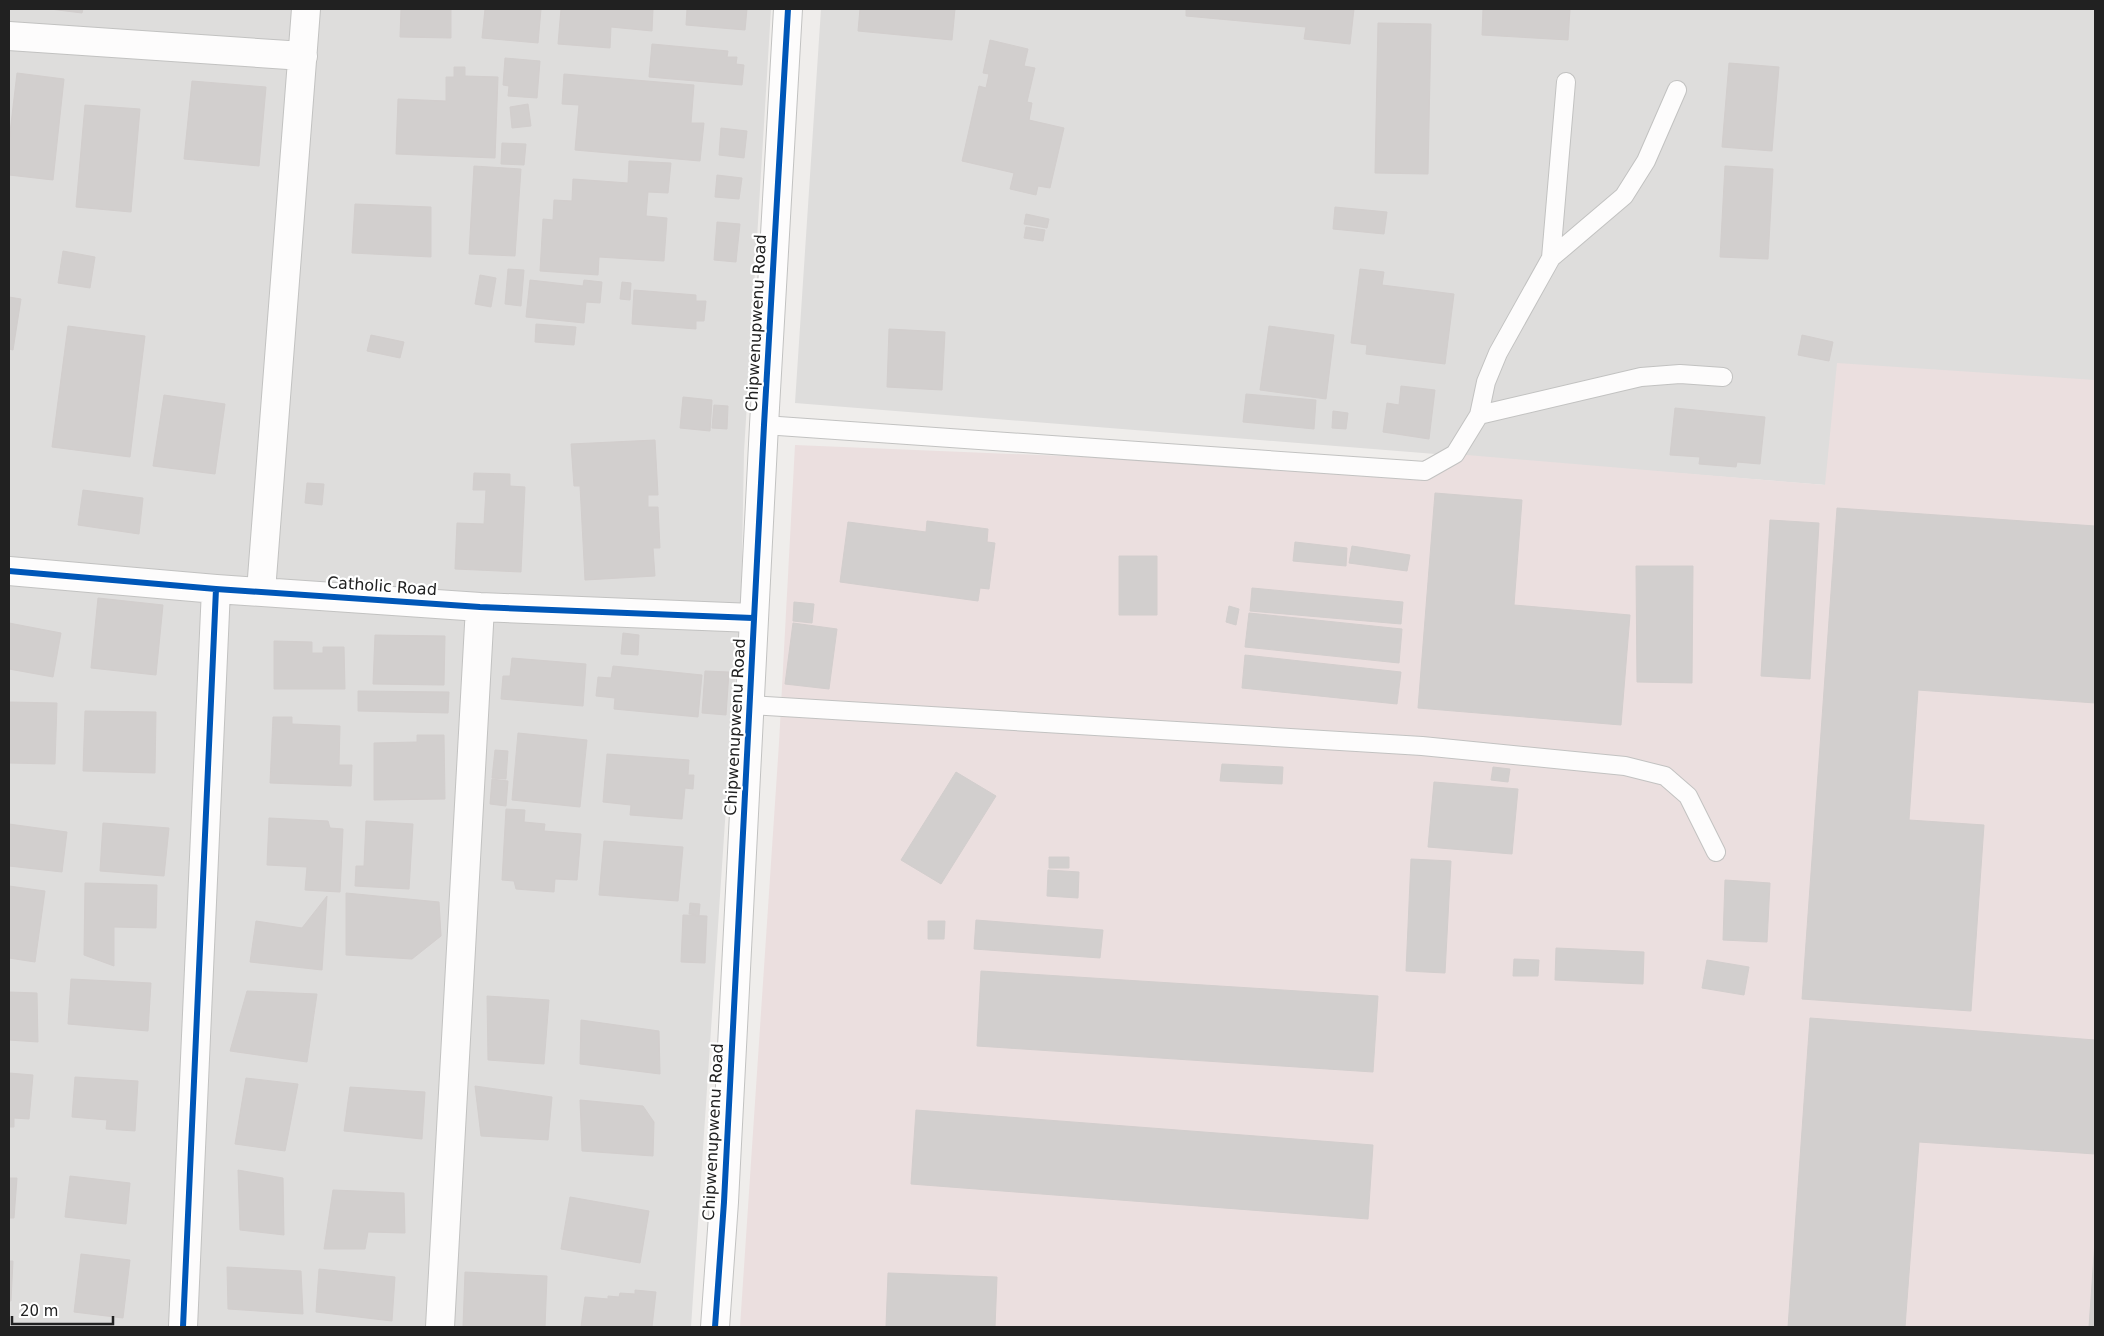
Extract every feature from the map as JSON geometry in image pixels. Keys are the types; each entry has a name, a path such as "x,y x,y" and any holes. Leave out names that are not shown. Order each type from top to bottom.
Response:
{"street":[{"path":"261,591 306,9"},
{"name":"Chipwenupwenu Road","path":"715,1327 724,1192 753,618 788,9"},
{"path":"9,36 303,56"},
{"name":"Catholic Road","path":"9,571 216,589 480,607 753,618"},
{"path":"183,1327 216,589"},
{"path":"440,1327 480,607"}],"lane":[{"path":"1551,258 1566,82"},
{"path":"764,424 1425,471 1455,454 1479,415 1486,382 1498,353 1551,258 1624,196 1646,161 1677,90"},
{"path":"1479,415 1641,377 1680,374 1723,377"},
{"path":"750,705 1422,746 1625,766 1665,776 1688,796 1716,852"}],"shaded area":[{"path":"9,9 771,9 744,452 741,610 691,1327 9,1327"},
{"path":"821,9 2095,9 2095,381 1826,485 795,403"},
{"path":"1837,363 2095,380 2095,1327 740,1327 779,743 795,445 1425,471 1455,454 1825,485"}],"building":[{"path":"50,9 83,9 82,13"},
{"path":"401,9 451,9 451,38 400,37"},
{"path":"485,9 541,9 538,43 482,38"},
{"path":"561,9 653,9 652,31 611,27 610,48 558,44"},
{"path":"687,9 747,9 745,30 686,25"},
{"path":"860,9 955,9 952,40 858,31"},
{"path":"1186,9 1354,9 1350,44 1304,39 1306,27 1186,16"},
{"path":"1483,9 1570,9 1568,40 1482,35"},
{"path":"1378,23 1431,24 1428,174 1375,173"},
{"path":"990,40 1028,49 1024,66 1035,68 1027,102 1032,103 1029,120 1064,128 1050,188 1038,186 1036,195 1010,189 1014,173 962,161 979,86 986,88 989,74 983,73"},
{"path":"652,44 728,51 727,57 737,57 736,64 744,65 742,85 649,77"},
{"path":"505,58 540,61 537,98 508,96 509,86 503,85"},
{"path":"1729,63 1779,67 1772,151 1722,147"},
{"path":"454,67 465,67 465,76 498,77 495,158 396,154 398,99 446,101 446,77 454,77"},
{"path":"17,73 64,79 53,180 9,175 9,141"},
{"path":"564,74 694,85 691,123 704,123 700,161 575,150 579,105 562,104"},
{"path":"192,81 266,87 259,166 184,159"},
{"path":"528,104 531,126 512,128 510,107"},
{"path":"85,105 140,109 131,212 76,207"},
{"path":"721,128 747,131 744,158 719,155"},
{"path":"502,143 526,144 524,165 501,164"},
{"path":"629,161 671,163 668,193 648,192 646,216 667,218 664,261 599,257 598,275 540,271 543,219 553,220 554,200 572,201 573,179 628,183"},
{"path":"474,166 521,169 515,256 469,254"},
{"path":"1725,166 1773,169 1768,259 1720,257"},
{"path":"717,175 742,178 739,199 715,197"},
{"path":"355,204 431,207 431,257 352,253"},
{"path":"1335,207 1387,212 1384,234 1333,229"},
{"path":"1026,214 1049,219 1047,228 1024,224"},
{"path":"717,222 740,224 736,262 714,260"},
{"path":"1026,227 1045,230 1043,241 1024,238"},
{"path":"63,251 95,257 90,288 58,283"},
{"path":"508,269 524,270 521,306 505,304"},
{"path":"1360,269 1384,272 1382,285 1454,294 1445,364 1366,354 1367,345 1351,343"},
{"path":"480,275 496,278 491,307 475,304"},
{"path":"530,280 583,286 584,280 602,282 600,303 586,302 584,323 526,317"},
{"path":"622,282 631,283 630,300 620,299"},
{"path":"634,290 696,295 696,301 706,301 704,321 696,321 696,329 632,324"},
{"path":"9,297 21,299 13,350 9,349"},
{"path":"536,324 576,327 574,345 535,342"},
{"path":"68,326 145,336 130,457 52,447"},
{"path":"1269,326 1334,335 1326,399 1260,390"},
{"path":"889,329 945,332 942,390 887,387"},
{"path":"371,335 404,342 400,358 367,351"},
{"path":"1802,335 1833,342 1829,361 1798,355"},
{"path":"1401,386 1435,390 1429,439 1383,432 1387,403 1399,405"},
{"path":"1246,394 1316,400 1314,429 1243,422"},
{"path":"164,395 225,404 215,474 153,466"},
{"path":"683,397 712,400 710,431 680,428"},
{"path":"714,405 728,406 727,429 712,428"},
{"path":"1675,408 1765,417 1760,464 1737,462 1736,467 1699,464 1700,457 1670,455"},
{"path":"1333,411 1348,413 1346,429 1332,428"},
{"path":"655,440 658,495 648,495 648,507 658,507 660,548 653,548 655,576 585,580 580,486 574,486 571,444"},
{"path":"474,473 510,474 510,486 525,487 521,572 455,569 457,523 484,524 486,490 473,490"},
{"path":"307,483 324,484 322,505 305,503"},
{"path":"83,490 143,498 139,534 78,525"},
{"path":"1435,493 1522,500 1514,605 1630,615 1621,725 1418,708"},
{"path":"1837,508 2095,526 2095,703 1918,690 1909,820 1984,825 1971,1011 1802,999"},
{"path":"1770,520 1819,523 1810,679 1761,676"},
{"path":"927,521 988,529 987,542 995,543 989,589 980,588 978,601 840,582 848,522 926,532"},
{"path":"1295,542 1347,548 1346,566 1293,561"},
{"path":"1352,546 1410,555 1407,571 1349,563"},
{"path":"1119,556 1157,556 1157,615 1119,615"},
{"path":"1636,566 1693,566 1692,683 1637,682"},
{"path":"1252,588 1403,602 1401,624 1250,611"},
{"path":"98,598 163,605 156,675 91,668"},
{"path":"794,602 814,604 812,623 793,621"},
{"path":"1229,606 1239,609 1236,625 1226,622"},
{"path":"1249,613 1402,629 1399,663 1245,647"},
{"path":"9,623 61,633 53,677 9,669"},
{"path":"793,623 837,629 829,689 785,684"},
{"path":"623,633 639,635 638,655 621,654"},
{"path":"375,635 445,636 444,685 373,684"},
{"path":"274,641 312,642 312,653 323,653 323,647 344,647 345,689 274,689"},
{"path":"1245,655 1401,672 1397,704 1242,688"},
{"path":"512,658 586,664 583,706 501,699 503,676 510,676"},
{"path":"613,666 702,675 698,717 614,709 615,698 596,696 598,677 611,678"},
{"path":"705,671 729,672 726,715 702,713"},
{"path":"358,691 449,692 448,713 358,711"},
{"path":"9,702 57,703 55,764 9,763"},
{"path":"85,711 156,712 155,773 83,771"},
{"path":"273,717 292,717 292,724 340,726 339,765 352,765 351,786 270,783"},
{"path":"518,733 587,740 580,807 512,800"},
{"path":"417,735 444,735 445,799 374,800 374,743 417,742"},
{"path":"495,750 508,751 506,779 492,778"},
{"path":"607,754 689,760 688,775 694,775 693,789 685,788 682,819 630,815 631,805 603,802"},
{"path":"1222,764 1283,767 1282,784 1220,781"},
{"path":"1493,767 1510,769 1508,782 1491,780"},
{"path":"956,772 996,796 941,884 901,860"},
{"path":"492,779 508,781 506,806 490,804"},
{"path":"1434,782 1518,789 1512,854 1428,847"},
{"path":"506,809 525,810 524,822 545,824 544,831 581,834 577,880 555,879 554,892 516,889 514,881 502,880"},
{"path":"269,818 328,821 330,828 343,829 340,892 305,890 307,867 267,865"},
{"path":"366,821 413,824 409,889 355,886 356,866 364,866"},
{"path":"103,823 169,828 164,876 100,871"},
{"path":"9,824 67,832 62,872 9,866"},
{"path":"604,841 683,847 678,901 599,895"},
{"path":"1049,857 1069,857 1069,868 1049,868"},
{"path":"1411,859 1451,861 1445,973 1406,971"},
{"path":"1048,870 1079,872 1078,898 1047,896"},
{"path":"1725,880 1770,883 1767,942 1723,940"},
{"path":"85,883 157,885 156,928 114,927 114,966 84,955"},
{"path":"9,886 45,891 35,962 9,958"},
{"path":"346,893 439,902 441,936 412,959 346,955"},
{"path":"327,896 322,970 250,962 256,921 302,928"},
{"path":"690,903 700,904 699,915 689,914"},
{"path":"683,915 707,916 705,963 681,962"},
{"path":"976,920 1103,930 1100,958 974,949"},
{"path":"928,921 945,921 944,939 928,939"},
{"path":"1556,948 1644,952 1643,984 1555,980"},
{"path":"1514,959 1539,960 1538,976 1513,976"},
{"path":"1707,960 1749,967 1744,995 1702,988"},
{"path":"981,971 1378,996 1373,1072 977,1046"},
{"path":"71,979 151,983 148,1031 68,1024"},
{"path":"247,991 317,994 307,1062 230,1051"},
{"path":"9,992 37,993 38,1042 9,1040"},
{"path":"487,996 549,1000 544,1064 488,1060"},
{"path":"1810,1018 2095,1040 2095,1154 1919,1142 1905,1327 1788,1327"},
{"path":"581,1020 659,1031 660,1074 580,1064"},
{"path":"9,1073 33,1075 29,1119 14,1118 14,1127 9,1127"},
{"path":"75,1077 138,1081 135,1131 106,1129 107,1120 72,1117"},
{"path":"246,1078 298,1084 285,1151 235,1144"},
{"path":"475,1086 552,1097 548,1140 481,1136"},
{"path":"350,1087 425,1092 422,1139 344,1131"},
{"path":"580,1100 643,1106 654,1122 653,1156 582,1151"},
{"path":"916,1110 1373,1145 1368,1219 911,1184"},
{"path":"238,1170 283,1178 284,1235 240,1230"},
{"path":"70,1176 130,1183 126,1224 65,1217"},
{"path":"9,1178 17,1178 14,1218 9,1218"},
{"path":"333,1190 404,1193 405,1233 368,1232 365,1249 324,1249"},
{"path":"570,1197 649,1211 640,1263 561,1249"},
{"path":"2095,1241 2095,1327 2089,1327"},
{"path":"81,1254 130,1260 123,1318 74,1312"},
{"path":"9,1261 13,1261 11,1301 9,1301"},
{"path":"227,1267 301,1271 303,1314 228,1309"},
{"path":"319,1269 395,1277 392,1321 316,1312"},
{"path":"465,1272 547,1276 545,1327 463,1327"},
{"path":"888,1273 997,1277 995,1327 886,1327"},
{"path":"635,1290 656,1292 652,1327 581,1327 585,1297 608,1299 608,1296 619,1297 620,1293 635,1294"}],"cycle path":[{"path":"715,1327 724,1202 764,425 788,9"},
{"path":"9,571 216,589 480,607 753,618"},
{"path":"183,1327 216,589"}]}
